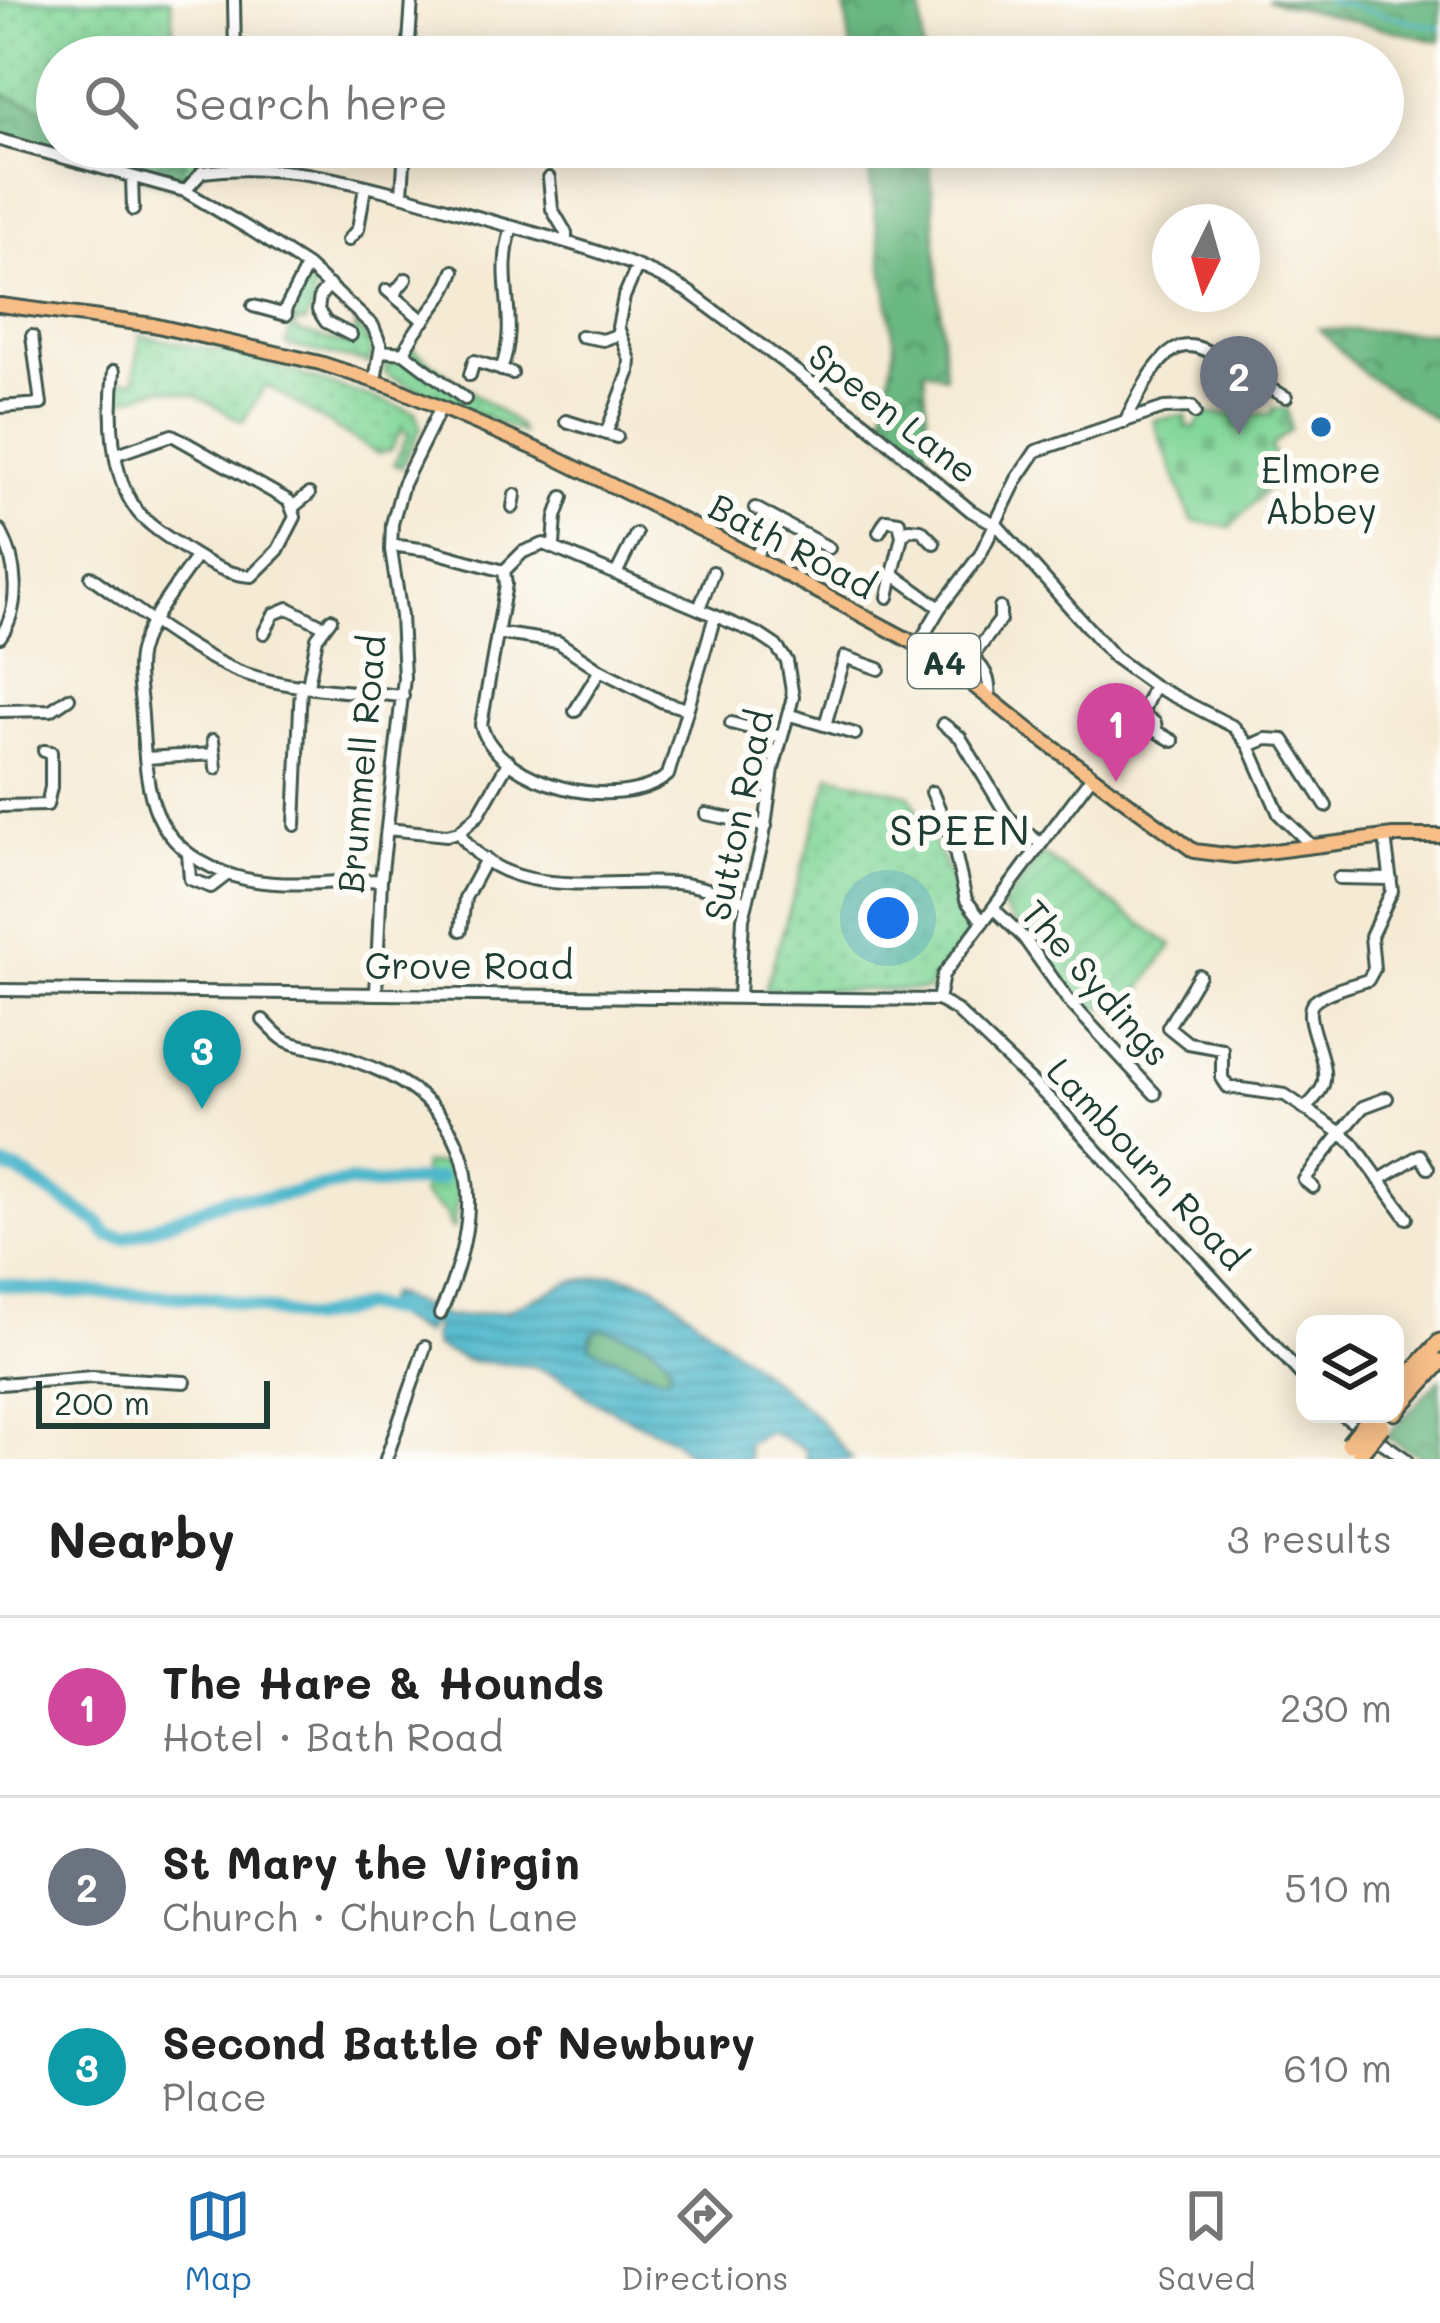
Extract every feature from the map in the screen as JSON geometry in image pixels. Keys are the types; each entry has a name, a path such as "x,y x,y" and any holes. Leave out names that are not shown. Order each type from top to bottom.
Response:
{"highway":[{"path":"1404,1381 1440,1342"},
{"path":"1404,1397 1440,1362"},
{"path":"1337,1459 1355,1452 1378,1423"}],"main road":[{"name":"A4","path":"0,308 192,332 375,380 441,407"},
{"name":"Bath Road","path":"441,407 573,466 933,653 1195,851 1223,856 1385,837 1433,836 1440,845"}],"street":[{"path":"234,0 235,36"},
{"path":"409,36 412,0"},
{"path":"0,140 36,150"},
{"path":"100,168 185,191 307,266 374,326 381,351 375,380"},
{"name":"Speen Lane","path":"185,191 202,172 255,168 365,187 566,240 659,274 863,422 953,497 997,525 1114,657 1154,686 1221,718 1249,746 1287,824 1313,847"},
{"path":"402,194 403,168"},
{"path":"132,177 133,210"},
{"path":"549,178 552,208 566,240"},
{"path":"348,240 361,235 365,187"},
{"path":"470,375 474,361 506,371 511,336 503,268 512,227"},
{"path":"253,306 285,314 307,266"},
{"path":"573,421 612,436 630,359 620,334 620,311 637,268"},
{"path":"404,353 441,303 452,270"},
{"path":"406,279 390,293 424,321"},
{"path":"329,285 320,296 318,310 326,322 351,335"},
{"path":"586,340 620,334"},
{"path":"0,407 41,409 37,343"},
{"path":"1124,422 1158,362 1171,350 1189,346 1207,347 1286,397"},
{"path":"381,351 404,353 465,399"},
{"path":"115,371 117,454 119,477 137,510 196,556 252,576 278,550 295,517 293,507 254,480 172,435 117,454"},
{"path":"919,645 940,608 964,580 1036,451 1183,406 1192,407 1195,413"},
{"name":"Brummell Road","path":"376,994 381,880 403,696 403,632 391,545 394,516 403,484 441,407"},
{"path":"293,507 309,494"},
{"path":"554,545 563,497"},
{"path":"754,508 827,546 830,532"},
{"path":"879,532 886,520 902,529 888,597"},
{"path":"754,557 778,522"},
{"path":"902,536 909,529 921,530 934,543"},
{"path":"0,530 10,550 14,608 0,637"},
{"path":"616,572 636,534"},
{"path":"391,545 504,571"},
{"path":"554,545 715,616 668,775 640,791 583,791 543,784 488,742 481,725 506,584 504,571 528,549 554,545"},
{"path":"196,556 154,621 138,657 145,786 156,818 188,854 228,874 269,881 381,880"},
{"path":"699,609 713,572"},
{"path":"893,574 940,608"},
{"path":"91,577 237,671 403,696"},
{"path":"264,633 274,614 288,608 328,623 304,684 295,825"},
{"path":"974,656 1000,620 1000,608"},
{"name":"Sutton Road","path":"715,616 766,637 782,652 793,679 790,715 746,902 739,946 739,997"},
{"path":"497,633 559,642 600,670 686,710"},
{"path":"933,653 958,647 974,656 988,678 989,697"},
{"path":"825,725 845,657 879,669"},
{"path":"575,711 600,670"},
{"path":"1154,686 1142,713 1155,723 1157,732 1173,741"},
{"path":"0,711 51,710 69,698"},
{"path":"790,715 855,734"},
{"path":"731,723 782,737"},
{"path":"943,724 962,733 998,804 1041,844"},
{"path":"1249,746 1285,737 1326,806"},
{"path":"0,806 49,808 51,752 44,751"},
{"path":"145,758 214,754"},
{"path":"388,829 459,832 473,821 508,761"},
{"path":"938,1000 943,975 1092,776"},
{"path":"932,792 952,839 966,899 983,922"},
{"path":"715,812 766,826"},
{"name":"Speen Lane","path":"1286,850 1287,824"},
{"path":"459,832 486,859 540,883 666,878 746,902"},
{"path":"1305,1109 1324,1080 1323,1054 1308,1018 1310,1008 1316,1000 1368,980 1374,969 1371,936 1392,891 1385,837"},
{"path":"188,854 190,879 198,885 211,887 228,874"},
{"path":"466,923 465,898 486,859"},
{"path":"1339,878 1391,879"},
{"name":"The Sydings","path":"994,909 1024,938 1068,1000 1155,1094"},
{"path":"1199,975 1169,1022 1172,1033 1198,1046 1222,1049 1222,1078 1228,1087 1286,1095 1341,1133 1407,1218"},
{"name":"Grove Road","path":"0,990 938,1000"},
{"name":"Lambourn Road","path":"938,1000 956,1010 1056,1106 1296,1368"},
{"path":"263,1020 283,1039 379,1070 452,1127 464,1156 469,1212 457,1277 440,1314"},
{"path":"1305,1181 1360,1101 1387,1098"},
{"path":"1379,1180 1418,1151 1428,1168"},
{"path":"386,1459 425,1347"},
{"path":"0,1384 92,1377 185,1382"},
{"path":"1354,1423 1406,1459"}],"green space":[{"path":"0,0 171,0 174,36 36,36 36,146 0,135"},
{"path":"844,0 921,0 922,36 849,36"},
{"path":"1267,0 1440,0 1440,42"},
{"path":"0,93 36,106 36,144 0,134"},
{"path":"111,168 200,168 185,190"},
{"path":"119,168 182,168 178,185"},
{"path":"868,168 930,168 945,376 924,369 926,464 881,429 895,346"},
{"path":"305,279 314,286 313,312 305,323 297,322 295,331 344,344 347,335 353,336 356,324 372,348 369,363 286,345"},
{"path":"1319,329 1440,333 1440,423 1363,373"},
{"path":"140,335 248,357 415,412 421,428 401,467 394,464 409,433 401,430 391,450 378,454 266,385 243,422 197,396 163,388 115,402 115,380 134,381"},
{"path":"411,348 518,425 522,433 385,373 385,360"},
{"path":"1272,408 1287,409 1291,429 1271,447 1281,474 1231,527 1192,521 1153,420 1186,415 1188,427 1195,428 1203,414 1272,414"},
{"path":"830,775 910,795 967,909 959,922 972,930 927,990 765,990"},
{"path":"1042,854 1172,945 1121,1017 1103,1004 1093,1018 1002,908"},
{"path":"423,1164 453,1164 454,1228 446,1214 423,1196"},
{"path":"599,1328 658,1350 671,1366 668,1375 659,1376 589,1347 590,1336"},
{"path":"1440,1379 1440,1459 1425,1459 1386,1437 1404,1423"}],"water":[{"path":"615,1274 654,1284 815,1415 852,1459 806,1459 806,1450 770,1432 746,1444 749,1459 692,1459 674,1440 533,1366 468,1361 435,1347 436,1326 429,1325 424,1334 389,1314 384,1305 392,1294 447,1317 467,1316 505,1311 570,1282","holes":["600,1328 658,1350 671,1366 668,1375 659,1376 590,1347 590,1336"]}],"waterway":[{"path":"1325,0 1440,28"},
{"path":"0,1166 18,1171 99,1223 107,1235 125,1238 230,1198 266,1198 349,1182 375,1185 440,1179"},
{"path":"0,1284 34,1290 216,1298 309,1319 364,1306 401,1312"}],"place":[{"name":"Elmore Abbey","path":"1321,427"},
{"name":"St Mary the Virgin","path":"1239,435"},
{"name":"The Hare & Hounds","path":"1116,782"},
{"name":"Second Battle of Newbury","path":"202,1109"}],"district":[{"name":"SPEEN","path":"961,829"}]}
